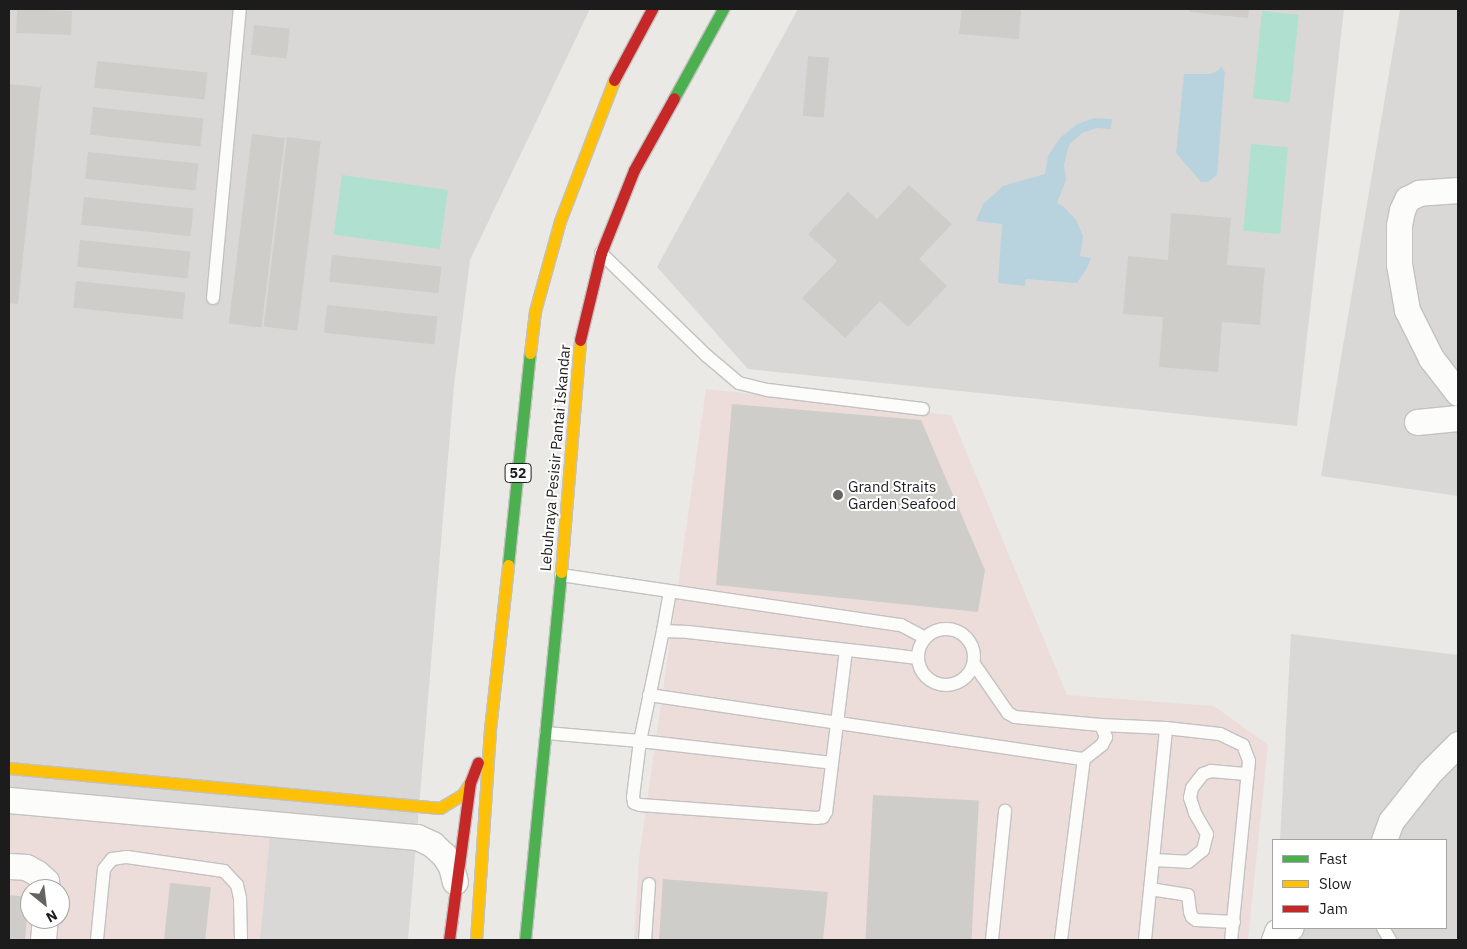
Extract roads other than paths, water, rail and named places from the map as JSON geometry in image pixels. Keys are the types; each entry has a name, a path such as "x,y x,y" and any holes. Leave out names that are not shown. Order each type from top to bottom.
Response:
{"main road":[{"name":"52","path":"476,940 490,729 535,311 560,221 609,89 652,9"},
{"name":"Lebuhraya Pesisir Pantai Iskandar","path":"525,940 561,575 579,344 601,253 634,170 723,9"},
{"path":"449,940 455,882 470,783 490,729"},
{"path":"9,768 440,808 462,795 470,783"}],"street":[{"path":"1458,190 1419,193 1407,199 1402,210 1400,225 1399,264 1407,310 1431,358 1458,393"},
{"path":"1416,422 1458,418"},
{"path":"1384,839 1391,821 1429,773 1458,744"},
{"path":"9,800 417,837 432,844 444,855 451,866 455,882"},
{"path":"9,866 26,867 44,879"},
{"path":"1274,940 1277,932 1287,929"}],"lane":[{"path":"213,298 240,9"},
{"path":"601,253 707,356 739,383 768,390 923,409"},
{"path":"561,575 670,593 900,625 925,638"},
{"path":"670,593 640,741 633,797 634,803 640,805 823,817 826,812 846,650"},
{"path":"974,664 964,679 948,686 939,684 924,675 918,658 925,638 942,629 960,632 972,646 974,664 1008,713 1015,716 1220,734 1243,745 1249,761 1231,940"},
{"path":"663,631 918,658"},
{"path":"649,694 1084,759"},
{"path":"1061,940 1084,759 1102,745 1106,737 1101,725"},
{"path":"1145,940 1166,728"},
{"path":"546,733 640,741 832,763"},
{"path":"1153,860 1188,862 1203,850 1207,834 1190,798 1192,788 1203,774 1211,771 1248,774"},
{"path":"992,940 1005,811"},
{"path":"97,940 104,869 112,859 127,857 224,871 237,885 240,898 241,940"},
{"path":"645,940 649,884"},
{"path":"1150,889 1188,895 1190,912 1196,920 1234,922"},
{"path":"1384,929 1390,940"}],"water":[{"path":"1221,66 1225,72 1217,175 1208,182 1201,182 1176,153 1184,74 1210,74 1219,70"},
{"path":"1095,118 1112,119 1111,129 1097,128 1082,133 1069,145 1064,165 1066,180 1057,203 1065,208 1076,220 1083,236 1080,256 1091,258 1087,268 1077,283 1026,279 1025,286 998,283 1002,224 976,221 983,204 1003,186 1045,174 1048,156 1060,138 1077,124"}],"place":[{"name":"Grand Straits Garden Seafood","path":"838,495"}]}
